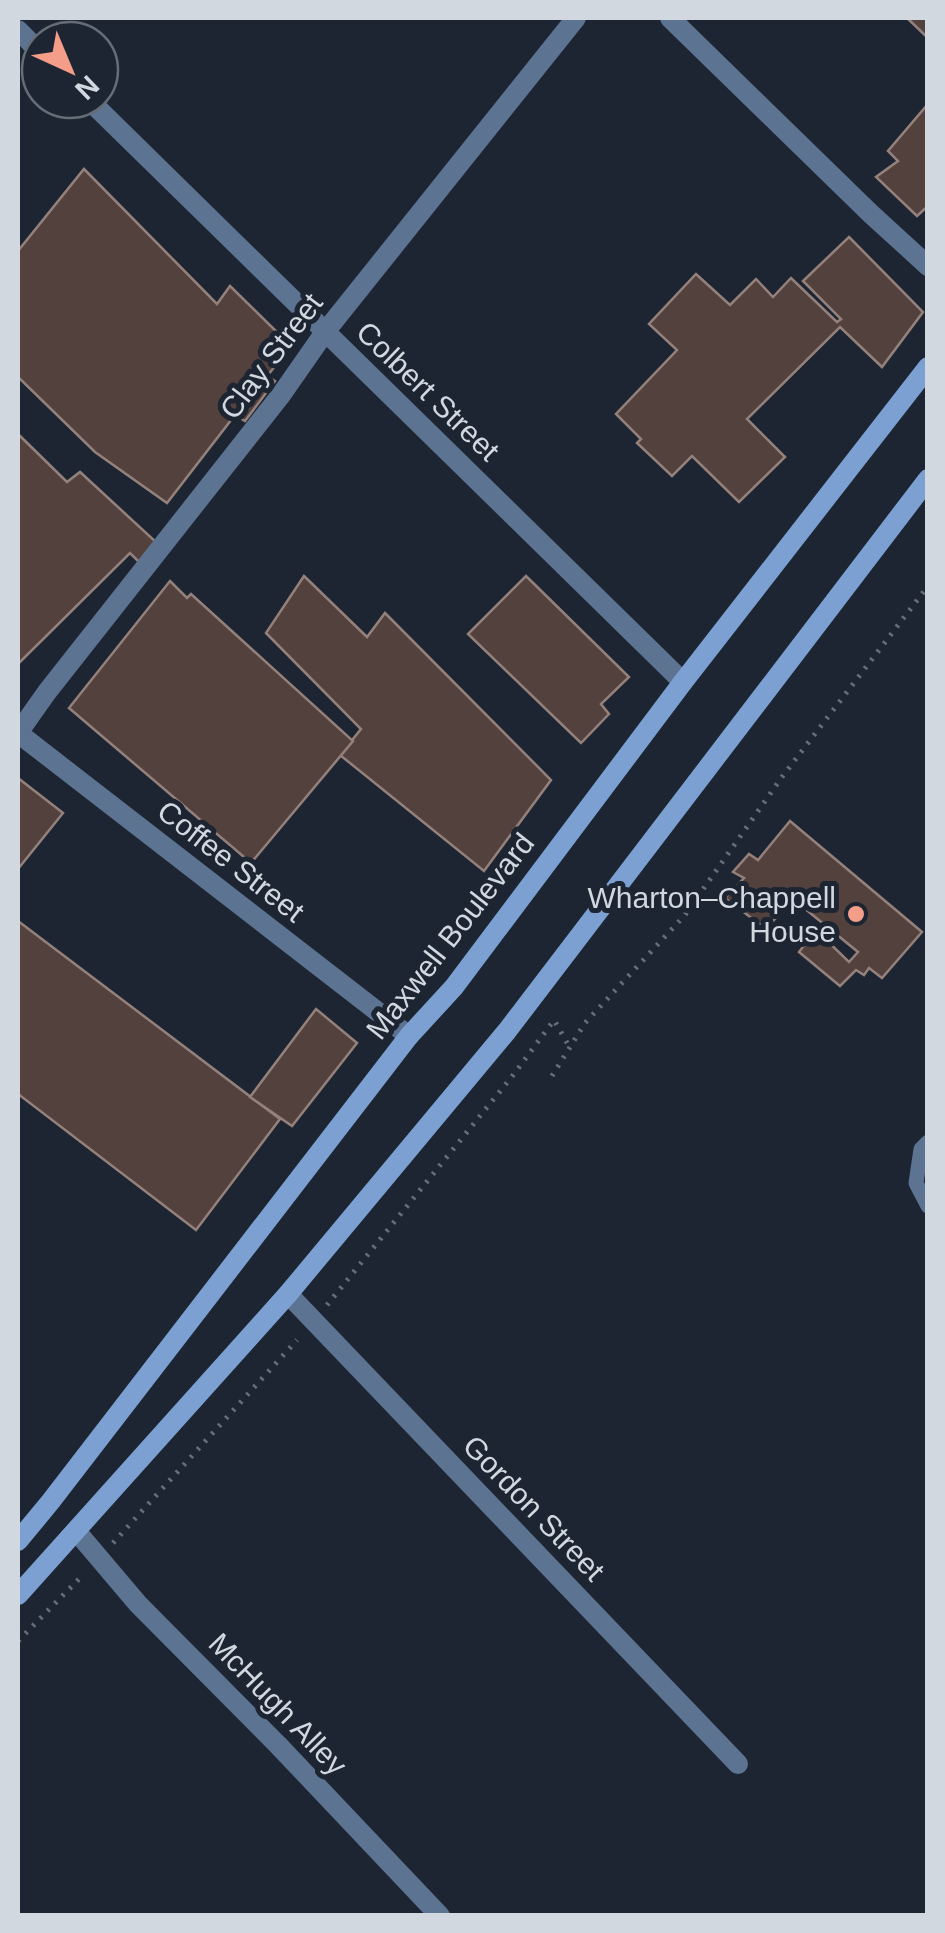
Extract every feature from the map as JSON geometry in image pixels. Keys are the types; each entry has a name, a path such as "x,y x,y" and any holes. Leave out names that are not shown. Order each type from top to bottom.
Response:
{"main road":[{"name":"Maxwell Boulevard","path":"18,1541 409,1036 454,986 683,682 928,367"},
{"path":"18,1595 288,1294 507,1031 928,479"}],"street":[{"name":"Clay Street","path":"18,733 281,395 325,332 576,18"},
{"path":"670,18 928,266"},
{"name":"Colbert Street","path":"108,120 683,682"},
{"name":"Coffee Street","path":"18,733 409,1036"},
{"name":"Gordon Street","path":"288,1294 738,1764"},
{"name":"McHugh Alley","path":"76,1532 138,1604 440,1916"}],"lane":[{"path":"928,1142 922,1149 916,1183 928,1206"}],"path":[{"path":"552,1076 585,1023 685,916 782,777 928,586"}],"building":[{"path":"907,18 928,18 928,38"},
{"path":"928,104 928,206 917,216 876,177 898,161 888,151"},
{"path":"84,169 217,304 230,286 282,337 277,345 287,352 267,376 275,381 245,421 235,415 167,503 95,452 18,377 18,251"},
{"path":"849,237 923,312 882,367 840,327 747,419 785,457 739,502 692,456 672,476 637,443 641,439 616,414 677,350 649,324 696,274 730,305 756,279 773,297 791,278 837,322 841,319 803,281"},
{"path":"18,434 67,482 80,472 157,543 139,562 130,553 18,664"},
{"path":"304,576 367,637 385,613 551,780 484,871 340,755 361,729 266,633"},
{"path":"526,576 629,677 601,704 609,714 581,743 468,634"},
{"path":"170,581 187,598 191,594 353,741 251,863 69,708"},
{"path":"18,778 63,813 18,869"},
{"name":"Wharton–Chappell House","path":"790,821 922,932 882,978 869,968 864,975 856,970 840,986 799,952 816,930 849,962 858,952 793,899 766,929 725,898 744,878 733,872 749,854 758,860"},
{"path":"18,921 280,1119 196,1230 18,1094"},
{"path":"316,1009 357,1043 292,1126 250,1097"}],"place":[{"name":"Wharton–Chappell House","path":"856,914"}]}
